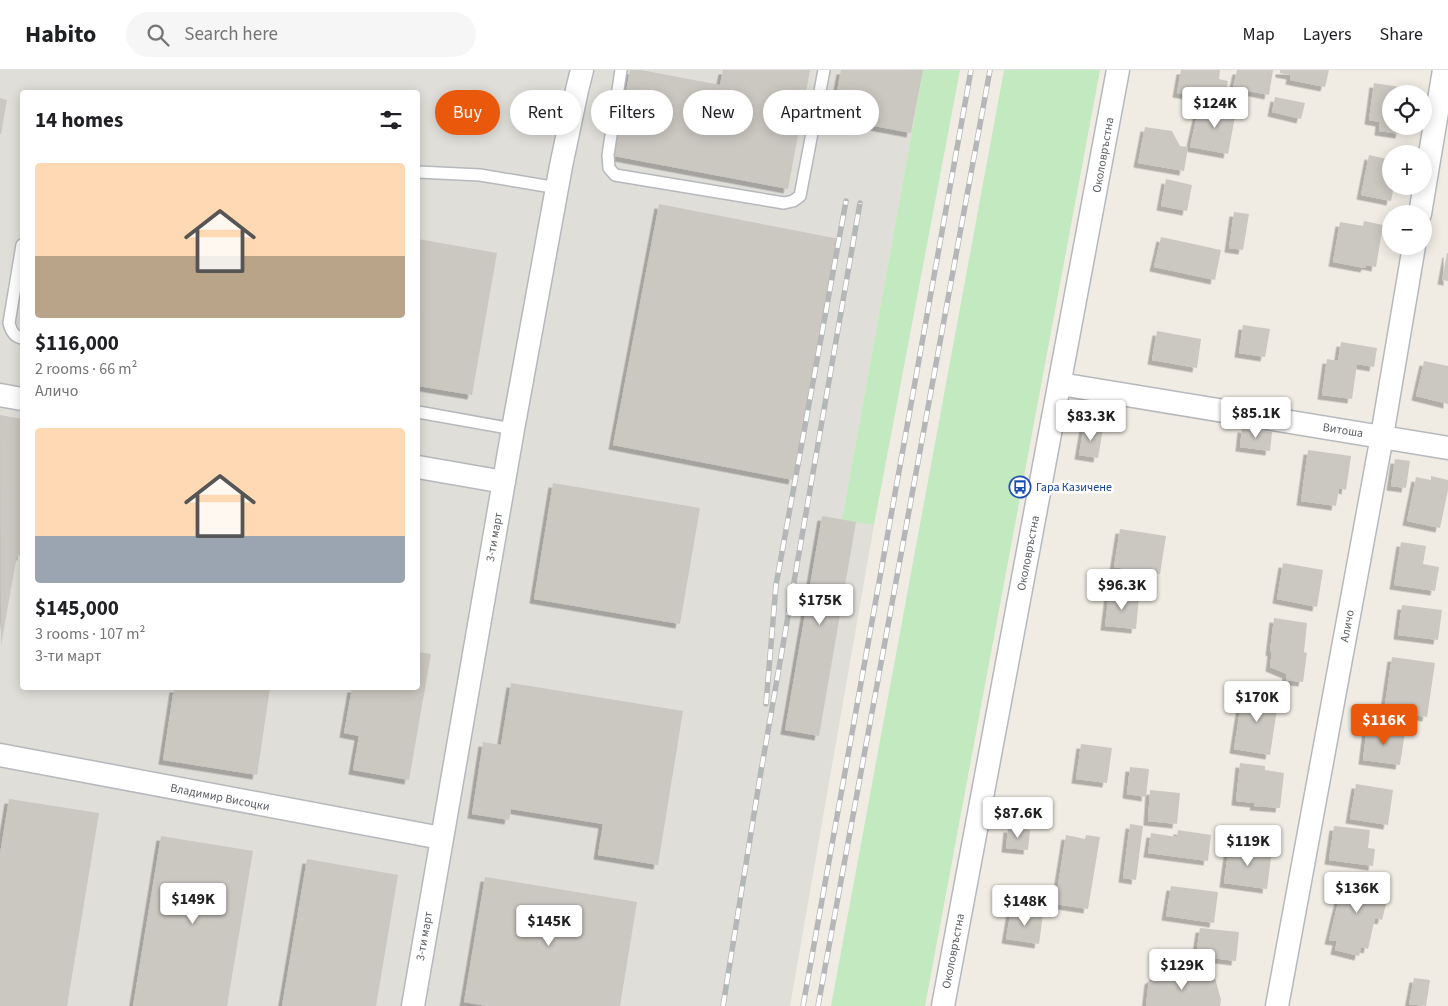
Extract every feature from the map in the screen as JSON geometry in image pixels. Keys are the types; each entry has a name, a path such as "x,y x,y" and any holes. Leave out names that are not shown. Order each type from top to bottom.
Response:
{"street":[{"name":"3-ти март","path":"413,1006 513,429 582,70"},
{"name":"Околовръстна","path":"942,1006 1118,70"},
{"path":"1422,205 1444,70"},
{"name":"Аличо","path":"1277,1006 1382,436 1412,255"},
{"name":"Витоша","path":"1060,384 1448,448"},
{"path":"0,395 20,399"},
{"path":"420,467 504,482"},
{"name":"Владимир Висоцки","path":"0,755 441,838"}],"lane":[{"path":"621,70 608,155 609,168 614,175 784,203 794,201 800,196 824,70"},
{"path":"420,172 480,175 558,188"},
{"path":"20,257 9,323 11,332 20,338"},
{"path":"420,412 513,429"}],"shaded area":[{"path":"0,70 923,70 842,520 874,525 790,1006 0,1006"}],"green space":[{"path":"923,70 960,70 874,525 842,520"},
{"path":"1004,70 1100,70 925,1006 831,1006"}],"building":[{"path":"630,70 641,70 720,85 723,70 810,70 806,90 763,90 763,135 798,135 788,189 614,156 618,135 673,135 673,90 626,90"},
{"path":"841,70 923,70 911,133 879,127 879,90 837,90"},
{"path":"1181,70 1220,70 1219,79 1228,81 1224,101 1177,93"},
{"path":"1237,70 1273,70 1269,95 1233,88"},
{"path":"1280,70 1329,70 1325,87 1290,80 1291,75 1280,73"},
{"path":"1374,83 1387,85 1382,85 1382,131 1379,131 1380,122 1369,120"},
{"path":"1275,97 1305,103 1301,119 1272,112"},
{"path":"0,98 7,100 1,134 0,134"},
{"path":"1216,102 1237,106 1228,154 1190,147 1198,111 1214,114"},
{"path":"1145,127 1172,131 1180,146 1188,147 1184,171 1138,163"},
{"path":"1369,155 1382,158 1382,195 1392,195 1391,201 1361,195"},
{"path":"1166,179 1192,185 1187,211 1161,206"},
{"path":"659,204 839,239 793,480 613,445"},
{"path":"1234,212 1249,214 1243,250 1229,248"},
{"path":"1364,221 1382,225 1376,267 1366,265 1365,268 1333,262 1340,222 1363,226"},
{"path":"1161,237 1221,250 1215,280 1154,267"},
{"path":"420,239 497,253 472,395 420,386"},
{"path":"1448,253 1448,281 1442,280"},
{"path":"1243,325 1270,329 1265,357 1239,353"},
{"path":"1157,331 1201,339 1197,368 1152,360"},
{"path":"1341,342 1377,348 1374,367 1357,364 1352,399 1322,395 1327,359 1338,361"},
{"path":"1424,361 1448,366 1448,404 1416,396"},
{"path":"0,415 20,419 20,556 17,555 1,645"},
{"path":"1084,426 1103,429 1098,458 1079,455"},
{"path":"1242,428 1272,432 1270,451 1240,447"},
{"path":"1308,450 1351,456 1346,490 1339,488 1336,506 1301,501"},
{"path":"1395,459 1410,461 1406,488 1391,486"},
{"path":"1431,476 1448,480 1448,490 1440,528 1407,521 1416,477 1431,480"},
{"path":"553,483 700,508 680,624 534,599"},
{"path":"822,516 856,522 819,736 785,730"},
{"path":"1120,529 1166,536 1160,574 1114,567"},
{"path":"1401,542 1426,546 1423,564 1439,567 1435,591 1394,585"},
{"path":"1283,563 1323,570 1317,607 1277,599"},
{"path":"1109,593 1139,596 1136,629 1105,626"},
{"path":"1402,605 1442,610 1438,640 1398,635"},
{"path":"1274,618 1307,623 1304,652 1307,653 1303,682 1286,680 1287,674 1270,667"},
{"path":"420,652 431,654 409,780 353,770 359,736 344,733 352,690 420,690"},
{"path":"1392,657 1435,663 1427,717 1384,711"},
{"path":"511,683 683,711 658,865 598,855 603,824 511,809 509,820 472,814 483,742 501,745"},
{"path":"174,690 270,690 257,775 163,760"},
{"path":"1243,691 1279,696 1270,755 1234,749"},
{"path":"1367,727 1405,732 1400,765 1363,760"},
{"path":"1081,744 1112,748 1107,783 1076,779"},
{"path":"1240,763 1265,766 1265,770 1284,773 1280,808 1254,806 1255,803 1236,801"},
{"path":"1130,767 1149,769 1146,797 1127,794"},
{"path":"1356,784 1393,790 1388,825 1350,819"},
{"path":"1150,790 1180,793 1177,824 1148,821"},
{"path":"9,799 99,813 67,1006 0,1006 0,854"},
{"path":"1130,824 1143,826 1136,880 1123,878"},
{"path":"1334,826 1370,830 1368,848 1375,849 1373,866 1329,860"},
{"path":"1008,828 1030,830 1028,850 1006,848"},
{"path":"1178,830 1211,835 1208,861 1148,853 1151,833 1177,837"},
{"path":"1066,835 1085,839 1086,835 1100,837 1088,909 1055,904"},
{"path":"161,836 253,851 227,1006 133,1006"},
{"path":"1229,845 1272,850 1267,889 1224,883"},
{"path":"307,859 398,875 376,1006 282,1006"},
{"path":"1350,873 1371,878 1369,885 1390,889 1382,920 1375,918 1368,949 1361,947 1359,956 1335,950 1337,941 1329,940 1344,878 1348,879"},
{"path":"485,877 637,902 620,1006 487,1006 464,1002"},
{"path":"1171,886 1218,892 1214,923 1166,916"},
{"path":"1011,910 1043,914 1039,944 1006,939"},
{"path":"1200,928 1239,932 1236,961 1196,956"},
{"path":"1163,971 1215,978 1221,1000 1220,1006 1146,1006 1149,980"},
{"path":"1414,978 1430,980 1426,1006 1409,1004"}],"railway":[{"path":"803,1006 971,70"},
{"path":"818,1006 990,70"},
{"path":"766,704 776,585 846,201"},
{"path":"723,1006 760,777 860,203"}],"place":[{"name":"Гара Казичене","path":"1020,487"}]}
